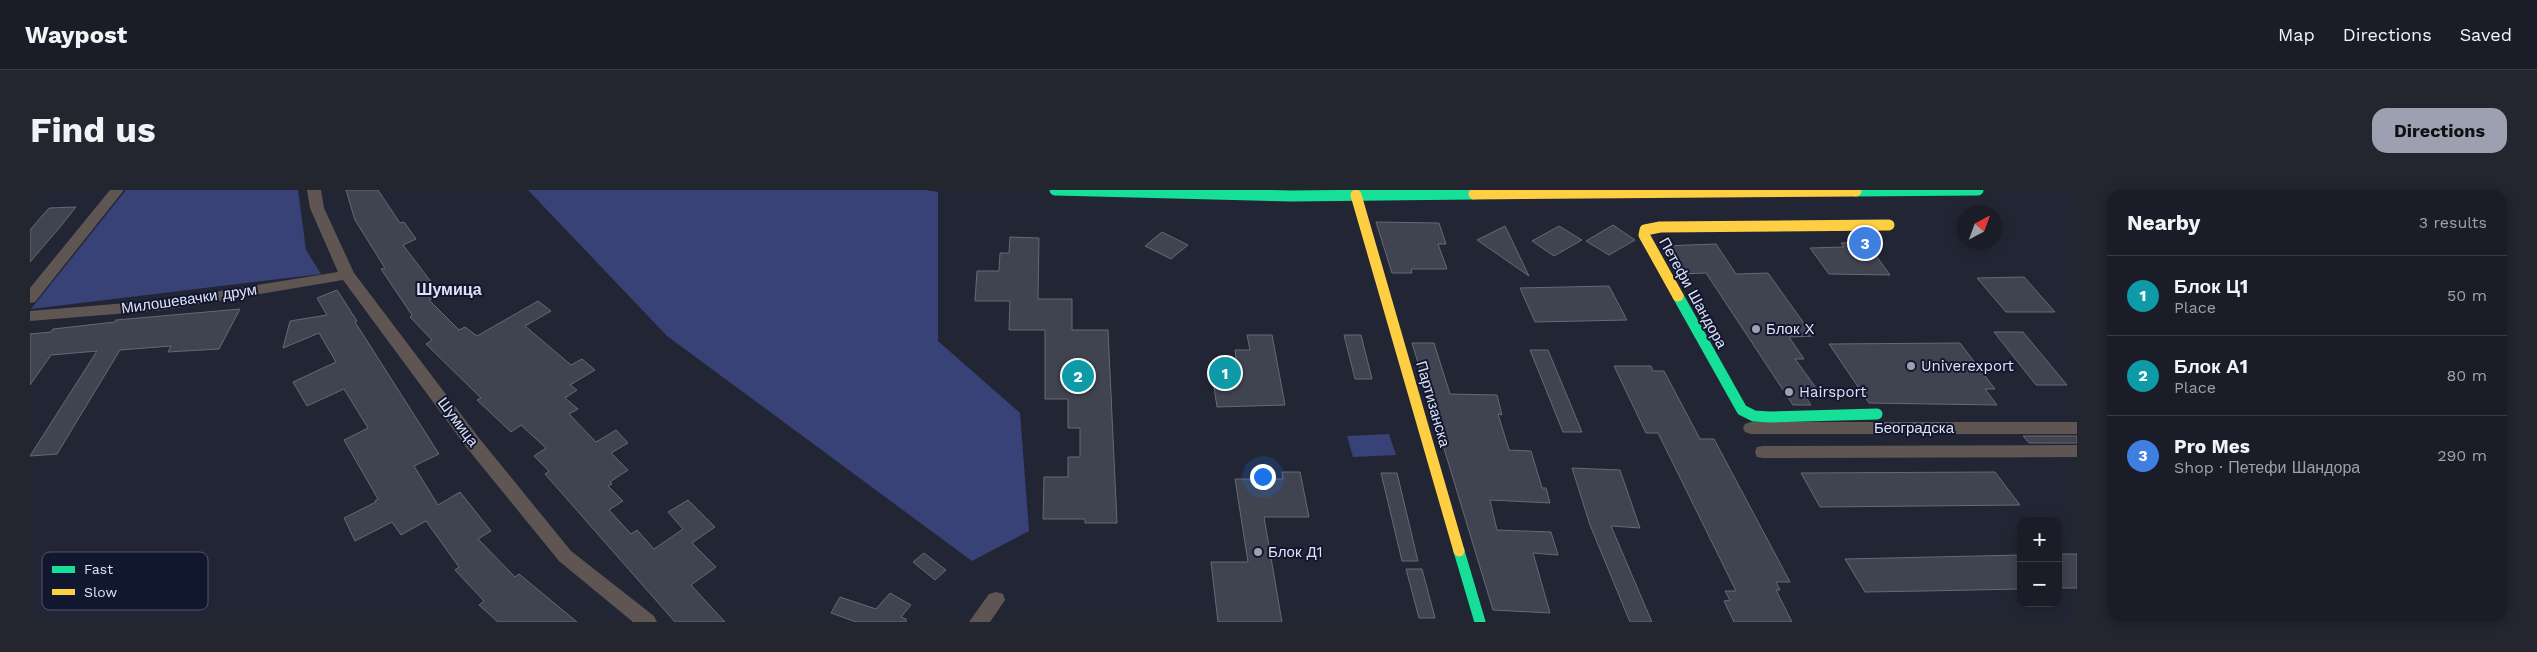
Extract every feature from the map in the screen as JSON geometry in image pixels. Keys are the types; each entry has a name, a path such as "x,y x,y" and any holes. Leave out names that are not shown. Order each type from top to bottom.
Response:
{"street":[{"path":"30,298 117,190"},
{"name":"Шумица","path":"314,190 317,208 346,275 474,443 565,556 647,622"},
{"path":"1055,190 1343,193 1978,190"},
{"name":"Партизанска","path":"1343,193 1480,622"},
{"name":"Петефи Шандора","path":"1877,414 1770,418 1754,416 1742,410 1644,235 1645,230 1660,227 1889,225"},
{"name":"Милошевачки друм","path":"30,316 164,306 346,275"},
{"name":"Београдска","path":"1751,428 2077,428"},
{"name":"Београдска","path":"1763,452 2077,451"},
{"path":"979,622 996,600"}],"shaded area":[{"path":"126,190 298,190 306,250 321,274 31,309"},
{"path":"528,190 925,190 938,192 938,341 1020,413 1029,531 972,561 667,336"},
{"path":"1389,434 1396,455 1353,457 1347,436"}],"building":[{"path":"346,190 378,190 400,223 404,222 416,239 403,245 432,283 426,286 435,297 429,300 459,330 465,327 477,336 538,301 551,311 525,326 571,365 582,359 595,370 570,385 577,390 565,398 578,409 569,414 596,442 616,430 628,443 611,453 628,470 610,482 612,484 608,486 623,501 609,510 631,534 637,530 654,549 683,529 668,512 688,500 715,527 692,543 716,567 691,585 725,622 675,622 545,474 549,471 534,456 546,448 521,425 511,432 477,400 481,398 426,344 432,340 410,317 412,315 381,269 385,268 355,220"},
{"path":"76,207 30,262 30,230 49,208"},
{"path":"1376,222 1439,223 1446,244 1438,244 1447,269 1411,269 1412,273 1392,273"},
{"path":"1613,225 1635,240 1609,255 1586,241"},
{"path":"1505,226 1529,276 1477,240"},
{"path":"1559,226 1582,240 1554,256 1532,241"},
{"path":"1162,232 1188,245 1171,259 1145,246"},
{"path":"1010,237 1039,238 1038,299 1072,299 1072,330 1108,330 1117,523 1085,523 1085,519 1043,519 1044,477 1068,477 1068,457 1080,457 1080,428 1068,428 1068,399 1045,399 1045,330 1009,330 1010,301 975,301 977,271 999,271 1000,253 1009,253"},
{"path":"1866,242 1890,275 1829,274 1810,248 1844,247 1841,243"},
{"name":"Блок Х","path":"1716,244 1736,274 1768,273 1813,336 1789,337 1804,359 1795,359 1819,392 1803,393 1811,405 1793,405 1706,273 1680,274 1663,246"},
{"path":"2024,277 2055,312 2006,312 1977,278"},
{"path":"1609,286 1627,320 1535,322 1520,288"},
{"path":"337,290 357,321 355,322 439,454 414,466 438,505 460,492 491,531 478,539 515,577 519,574 577,622 498,622 479,605 484,601 455,570 459,567 426,521 401,535 392,522 355,541 344,518 376,502 378,499 344,440 368,428 344,389 307,406 293,382 336,362 319,333 283,348 290,321 327,315 317,298"},
{"path":"240,309 219,349 168,352 171,346 120,350 57,454 30,456 97,351 51,355 30,385 30,334 51,332 53,329 115,322 116,320"},
{"path":"1994,332 2023,332 2067,385 2036,385"},
{"path":"1247,335 1272,335 1285,405 1217,407 1211,367 1237,367 1235,350 1250,350"},
{"path":"1344,335 1361,335 1372,379 1355,379"},
{"path":"1412,343 1434,343 1450,394 1497,395 1502,415 1498,414 1509,450 1531,451 1542,488 1546,488 1550,503 1490,500 1497,530 1551,532 1558,555 1533,553 1550,613 1493,610"},
{"name":"Univerexport","path":"1960,343 1995,389 1985,389 1997,405 1869,403 1829,344"},
{"path":"1530,350 1548,350 1582,432 1563,432"},
{"path":"1614,366 1651,366 1653,371 1664,371 1700,439 1714,439 1790,582 1776,582 1780,590 1776,590 1792,622 1734,622 1724,601 1730,600 1725,591 1736,591 1658,433 1646,433"},
{"path":"2023,436 2077,436 2077,443 2029,443"},
{"path":"1572,468 1620,470 1640,528 1611,526 1652,622 1630,622 1590,525"},
{"name":"Блок Д1","path":"1282,472 1300,472 1309,517 1264,517 1282,622 1218,622 1211,562 1248,562 1235,479 1283,479"},
{"path":"1995,472 2020,505 1820,507 1801,473"},
{"path":"1381,473 1397,473 1418,561 1402,561"},
{"path":"924,553 946,570 935,580 913,562"},
{"path":"2062,554 2077,554 2077,588 2062,588"},
{"path":"2017,555 2017,589 1865,592 1845,559"},
{"path":"1406,569 1422,569 1435,618 1419,618"},
{"path":"890,593 911,605 901,617 906,619 906,622 856,622 831,613 840,597 876,609"}],"traffic: fast":[{"path":"1055,190 1291,196 1474,194"},
{"path":"1856,191 1978,190"},
{"path":"1678,296 1742,410 1754,416 1770,417 1877,414"},
{"path":"1459,551 1480,622"}],"traffic: slow":[{"path":"1474,194 1856,191"},
{"path":"1356,195 1459,551"},
{"path":"1678,296 1644,235 1645,230 1660,227 1889,225"}],"place":[{"name":"Pro Mes","path":"1865,243"},
{"name":"Блок Х","path":"1756,329"},
{"name":"Univerexport","path":"1911,366"},
{"name":"Блок Ц1","path":"1225,373"},
{"name":"Блок А1","path":"1078,376"},
{"name":"Hairsport","path":"1789,392"},
{"name":"Блок Д1","path":"1258,552"}],"district":[{"name":"Шумица","path":"449,289"}]}
